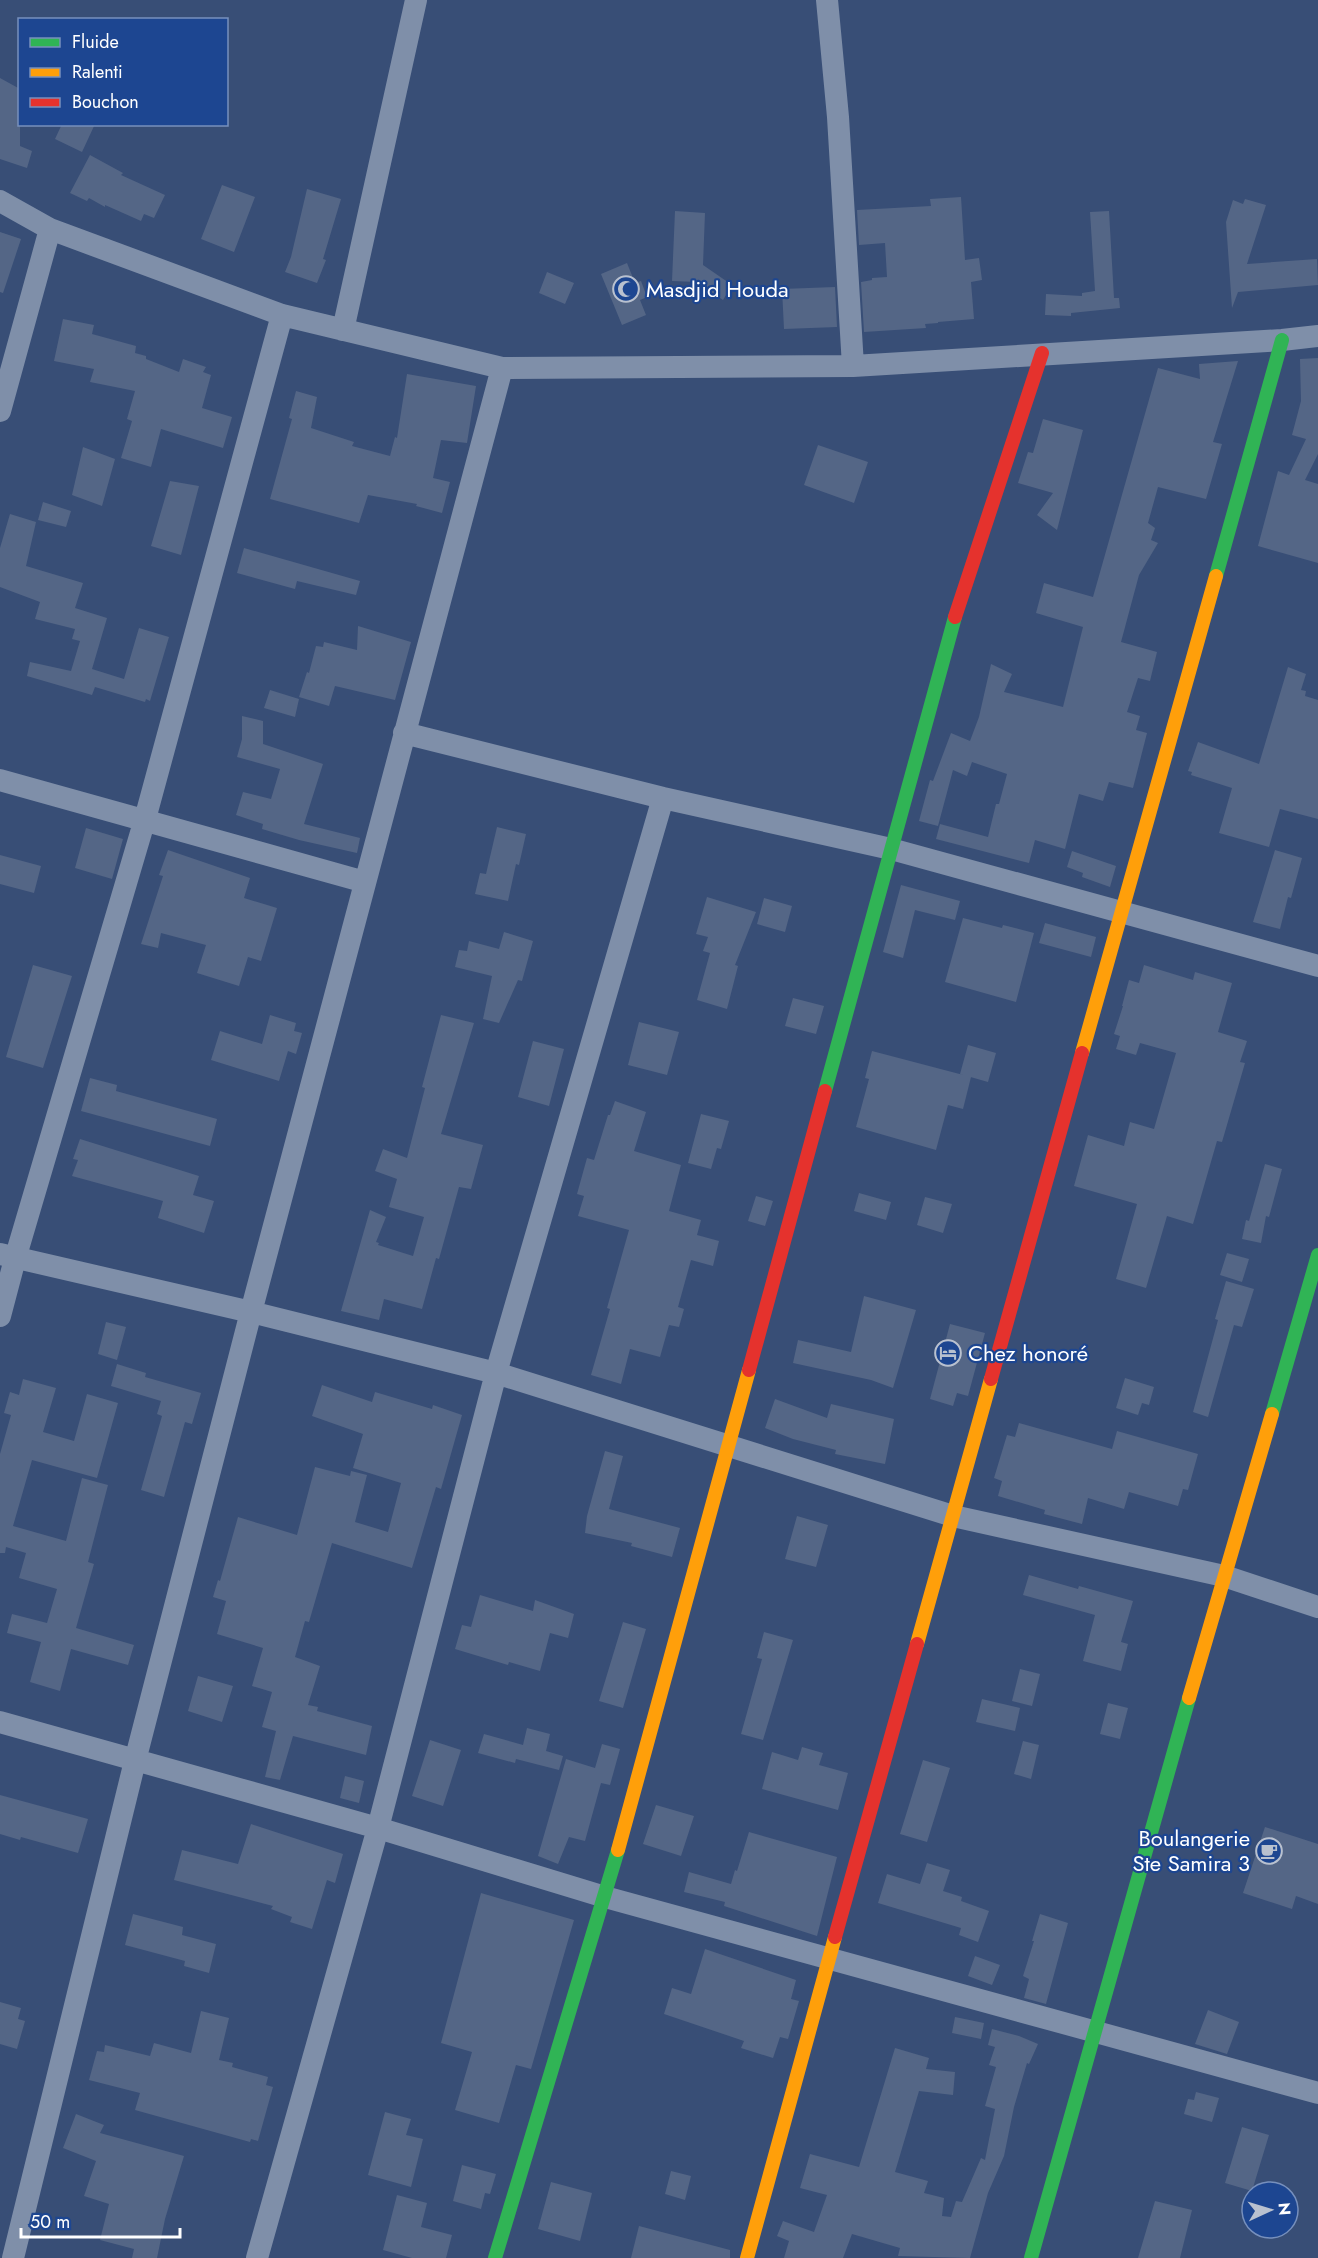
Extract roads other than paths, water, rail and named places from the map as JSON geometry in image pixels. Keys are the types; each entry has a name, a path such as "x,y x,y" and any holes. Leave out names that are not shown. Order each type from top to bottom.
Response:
{"street":[{"path":"343,330 416,0"},
{"path":"827,0 838,117 853,366"},
{"path":"0,201 50,229 282,315 502,368 853,366 1318,336"},
{"path":"0,411 50,229"},
{"path":"0,1316 8,1256 145,819 282,315"},
{"path":"747,2258 1282,340"},
{"path":"495,2258 605,1897 950,633 1042,353"},
{"path":"13,2258 135,1761 251,1312 502,368"},
{"path":"404,733 663,798 891,849 1121,914 1318,966"},
{"path":"0,780 365,882"},
{"path":"257,2258 378,1828 496,1373 663,798"},
{"path":"8,1256 251,1312 496,1373 728,1448 953,1516 1224,1576 1318,1607"},
{"path":"1031,2258 1224,1576 1318,1256"},
{"path":"0,1722 378,1828 605,1897 1318,2093"}],"place":[{"name":"Masdjid Houda","path":"626,289"},
{"name":"Chez honoré","path":"948,1353"},
{"name":"Boulangerie Ste Samira 3","path":"1269,1851"}]}
